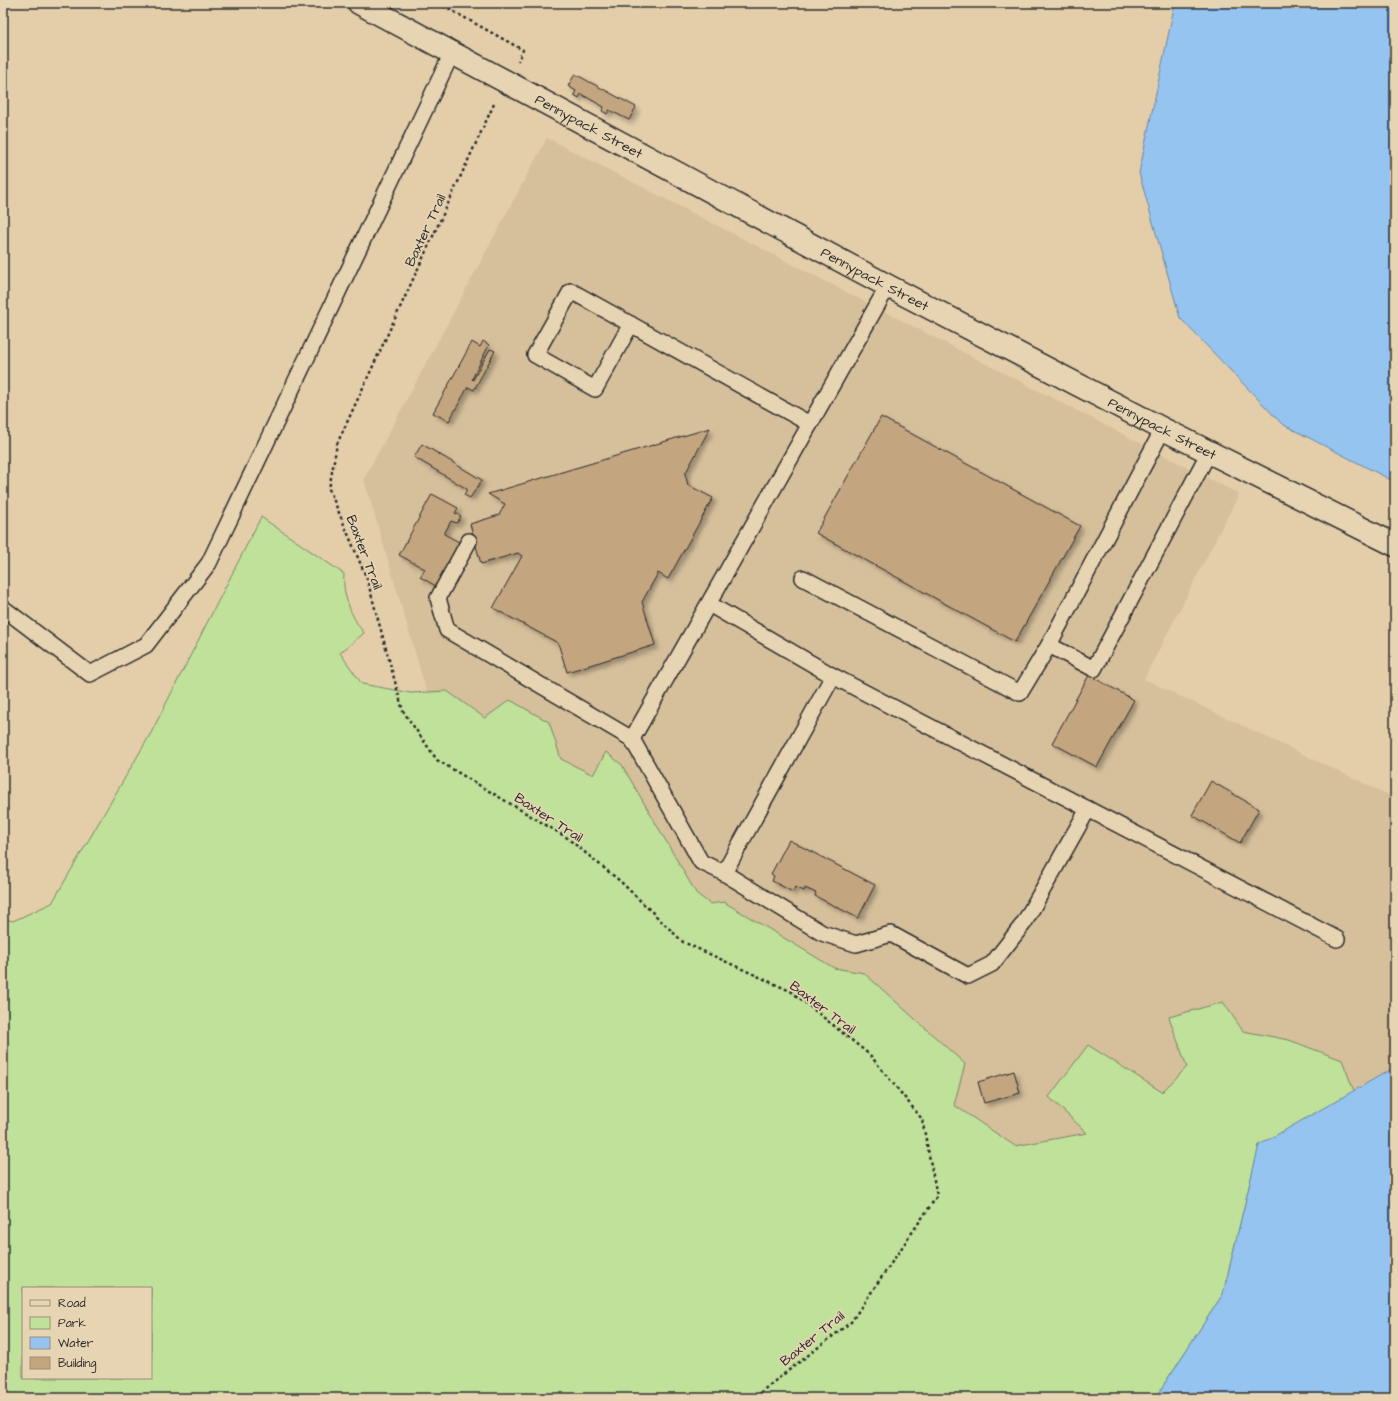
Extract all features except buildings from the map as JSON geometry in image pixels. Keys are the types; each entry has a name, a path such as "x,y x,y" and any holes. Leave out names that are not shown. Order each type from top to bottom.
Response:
{"street":[{"name":"Pennypack Street","path":"360,3 888,286 1208,452 1395,545"}],"lane":[{"path":"3,608 90,674 146,645 209,563 452,53"},
{"path":"632,739 888,286"},
{"path":"631,324 595,389 535,355 571,290 810,424"},
{"path":"802,578 1020,693 1049,645 1163,429"},
{"path":"1049,645 1094,668 1208,452"},
{"path":"469,541 438,598 447,630 632,739 701,862 724,873 822,933 856,944 891,934 968,976 992,964 1024,923 1088,809"},
{"path":"709,604 833,676 1337,939"},
{"path":"724,873 833,676"}],"path":[{"path":"438,3 523,50"},
{"name":"Baxter Trail","path":"494,104 337,444 329,489 367,579 403,711 437,760 566,836 620,881 683,942 792,992 870,1055 922,1119 937,1196 851,1322 753,1398"}],"shaded area":[{"path":"547,138 1239,494 1144,679 1395,798 1395,1067 1259,1145 1042,1173 437,727 364,479"}],"green space":[{"path":"261,517 344,574 344,589 348,605 359,627 364,633 340,653 362,684 411,693 447,691 485,718 510,700 549,722 561,759 593,775 606,752 622,765 696,893 710,904 724,902 834,968 864,973 965,1064 954,1105 1015,1146 1087,1133 1049,1097 1088,1045 1162,1092 1187,1067 1169,1017 1223,1002 1243,1031 1289,1040 1342,1060 1354,1091 1259,1146 1223,1294 1155,1398 3,1398 3,919 13,921 52,903 151,733"}],"water":[{"path":"1175,3 1395,3 1395,482 1282,424 1180,318 1139,173"},
{"path":"1395,1067 1395,1398 1155,1398 1223,1294 1259,1145"}]}
